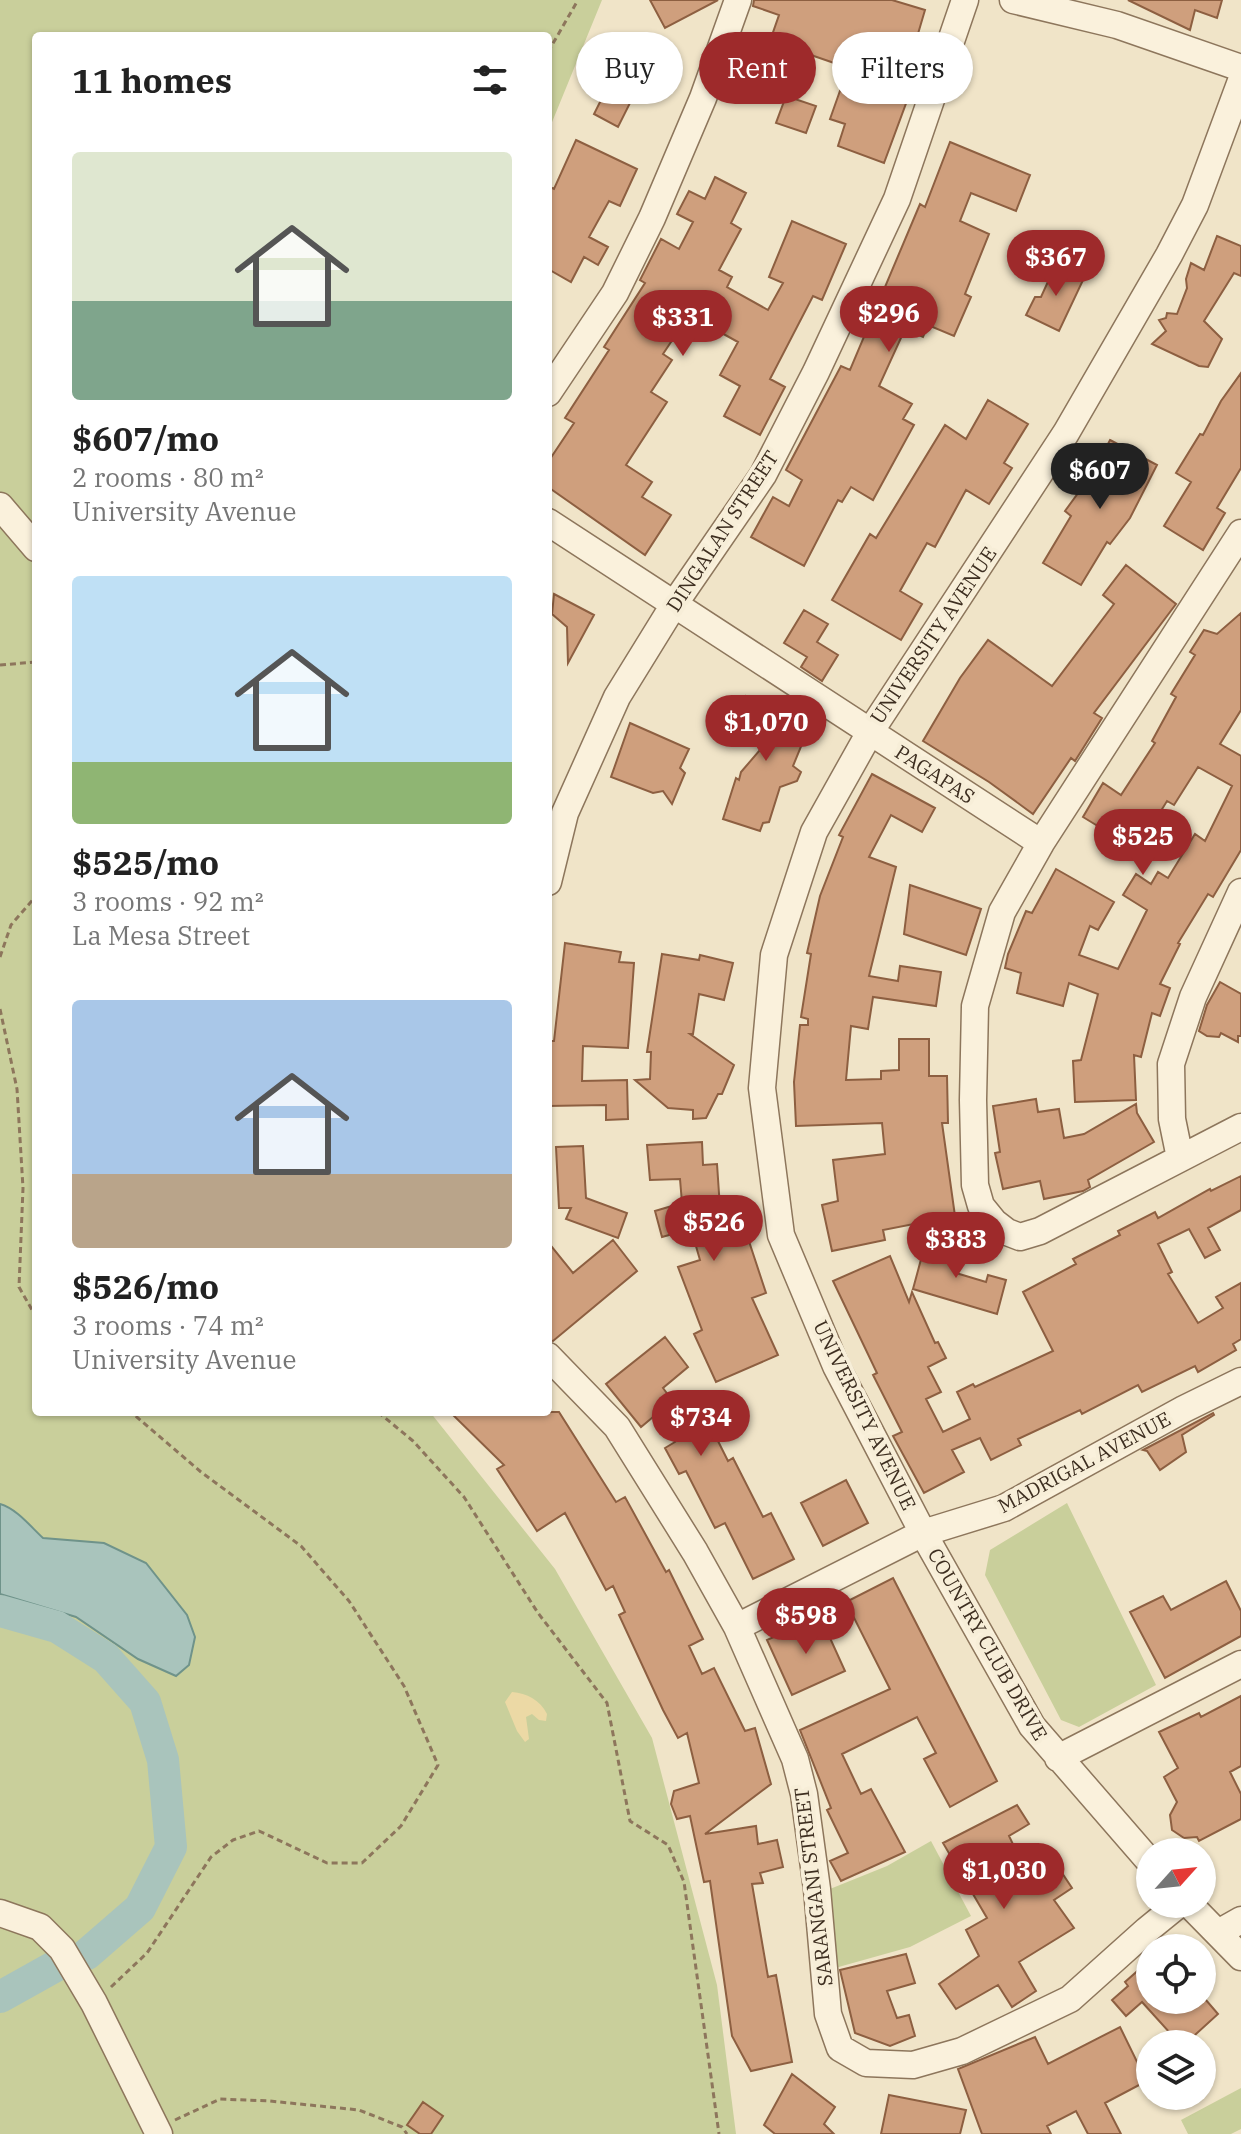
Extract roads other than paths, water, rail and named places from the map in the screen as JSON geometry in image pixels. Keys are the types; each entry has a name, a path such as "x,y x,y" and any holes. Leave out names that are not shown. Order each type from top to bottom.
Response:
{"street":[{"path":"552,387 615,293 652,218 703,98 738,0"},
{"name":"DINGALAN STREET","path":"552,866 565,813 617,697 675,603 763,475 816,372 897,199 965,0"},
{"path":"1013,0 1117,25 1241,68"},
{"name":"UNIVERSITY AVENUE","path":"923,1533 836,1366 781,1235 762,1088 774,955 814,832 870,732 1066,433 1169,255 1195,205 1241,81"},
{"path":"0,506 32,543"},
{"name":"PAGAPAS","path":"552,525 1041,843"},
{"path":"1241,533 1041,843 1002,912 975,1006 975,1185 981,1206 1007,1232 1020,1237 1040,1231 1241,1127"},
{"path":"1180,1158 1172,1119 1171,1064 1193,997 1241,892"},
{"name":"SARANGANI STREET","path":"552,1360 617,1427 695,1552 737,1627 795,1759 804,1794 817,1889 828,2014 840,2048 866,2063 913,2065 962,2051 1070,1999 1162,1918"},
{"name":"MADRIGAL AVENUE","path":"737,1627 923,1533 1004,1508 1241,1381"},
{"name":"COUNTRY CLUB DRIVE","path":"923,1533 1032,1726 1136,1846"},
{"path":"1058,1758 1241,1664"},
{"path":"0,1913 40,1927 62,1949 94,2003 158,2131"},
{"path":"1230,1927 1241,1957"}],"water":[{"path":"0,1504 18,1514 43,1538 104,1543 146,1563 187,1615 195,1637 189,1665 176,1676 138,1659 76,1617 0,1594"}],"waterway":[{"path":"0,1611 57,1627 106,1658 145,1702 163,1760 171,1847 140,1908 87,1954"},
{"path":"0,1997 61,1963"}]}
